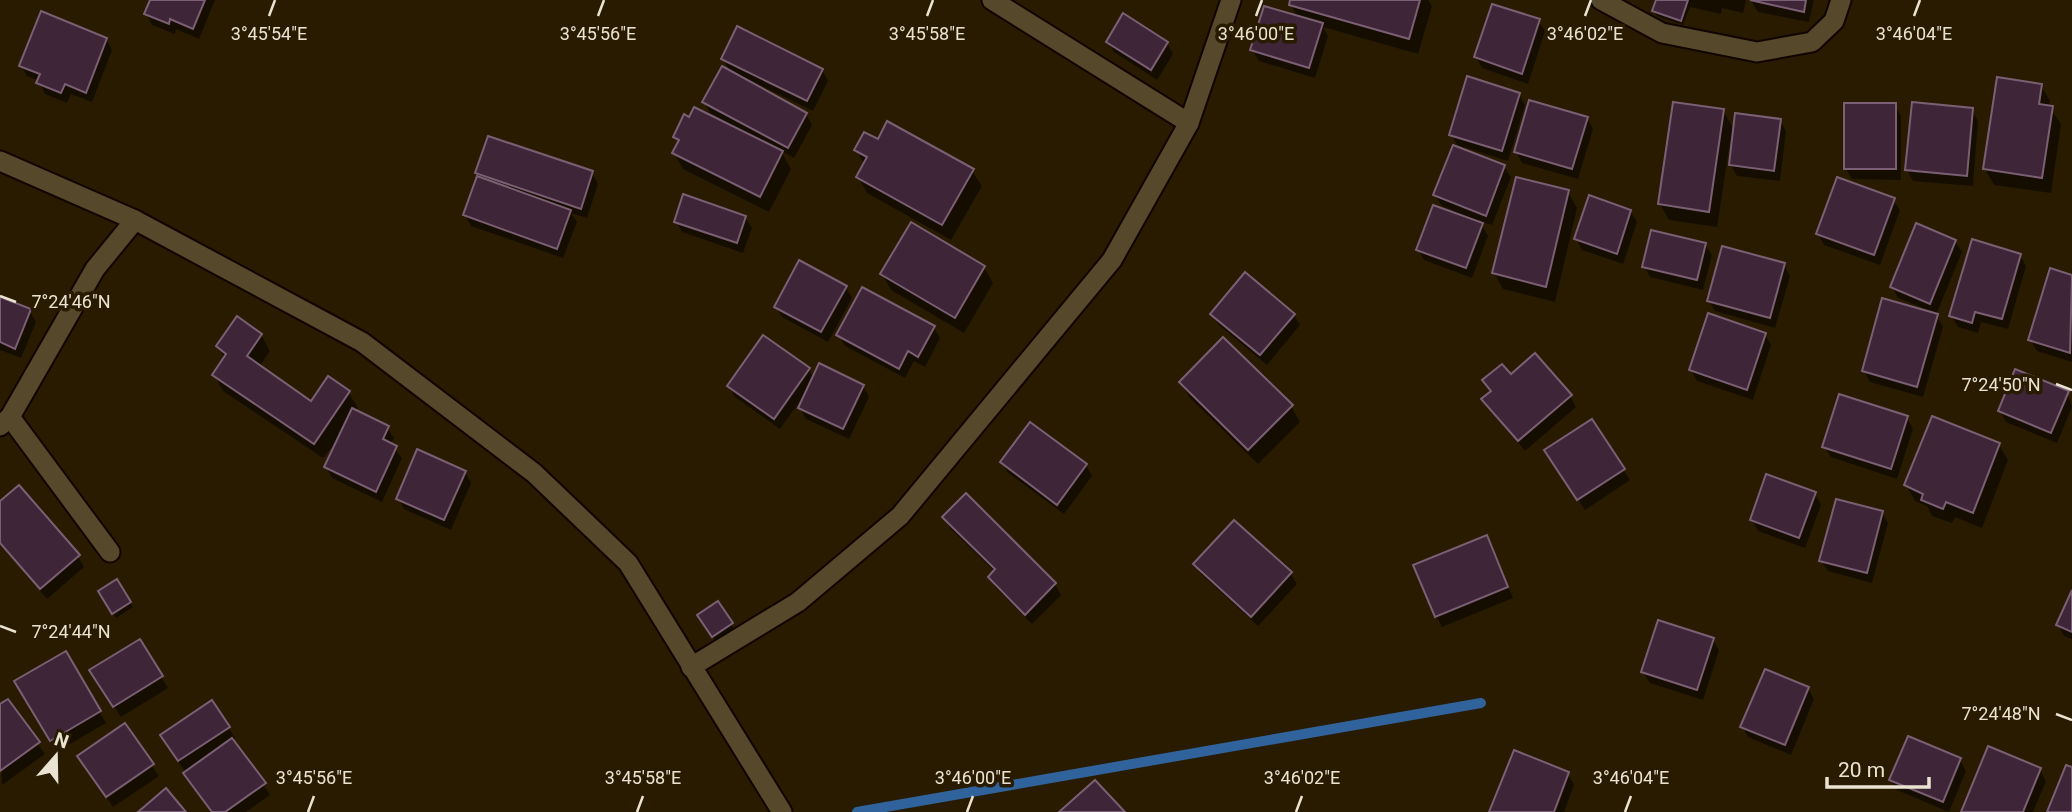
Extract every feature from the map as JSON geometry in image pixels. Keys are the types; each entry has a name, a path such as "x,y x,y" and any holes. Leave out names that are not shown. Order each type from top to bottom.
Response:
{"street":[{"path":"992,0 1189,123"},
{"path":"691,667 798,601 900,516 1112,260 1189,123 1231,0"},
{"path":"1601,0 1662,33 1756,52 1812,42 1834,21 1841,0"},
{"path":"0,161 135,220 362,342 534,473 628,563 782,812"},
{"path":"110,552 5,422 95,269 135,220"}],"building":[{"path":"150,0 205,0 193,29 170,19 169,24 144,14"},
{"path":"1290,0 1420,0 1409,39 1289,5"},
{"path":"1656,0 1688,0 1681,21 1652,11"},
{"path":"1750,0 1806,0 1804,12"},
{"path":"1492,4 1540,19 1522,74 1474,57"},
{"path":"1264,6 1323,23 1309,68 1250,50"},
{"path":"41,11 107,38 86,93 65,84 61,93 36,83 40,74 19,66"},
{"path":"1123,13 1168,42 1151,70 1106,42"},
{"path":"737,26 823,69 807,101 721,59"},
{"path":"722,66 807,113 788,148 702,102"},
{"path":"1467,76 1520,93 1502,151 1449,135"},
{"path":"1997,77 2042,84 2039,104 2053,106 2042,178 1983,169"},
{"path":"1529,100 1588,117 1572,169 1514,152"},
{"path":"1673,102 1724,109 1709,212 1658,204"},
{"path":"1912,102 1973,108 1967,176 1905,170"},
{"path":"1844,103 1896,103 1896,169 1844,169"},
{"path":"694,107 783,151 760,197 672,153 679,140 673,137 684,114 689,117"},
{"path":"1735,113 1781,119 1774,171 1729,165"},
{"path":"887,121 974,169 942,225 856,177 867,157 854,150 864,132 878,139"},
{"path":"488,136 593,171 581,209 475,173"},
{"path":"1453,145 1505,165 1486,216 1433,195"},
{"path":"477,176 571,210 557,249 463,215"},
{"path":"1516,177 1569,190 1546,287 1492,273"},
{"path":"1837,177 1895,198 1874,255 1816,234"},
{"path":"683,194 746,216 737,243 674,222"},
{"path":"1589,195 1631,210 1617,254 1574,239"},
{"path":"1433,205 1483,223 1466,268 1416,250"},
{"path":"911,222 985,266 955,318 880,274"},
{"path":"1916,223 1956,240 1930,304 1890,287"},
{"path":"1651,230 1706,243 1697,280 1642,267"},
{"path":"1972,239 2021,254 2002,319 1975,312 1972,323 1949,316"},
{"path":"1722,246 1785,263 1770,318 1707,301"},
{"path":"799,260 847,286 821,332 774,307"},
{"path":"2050,268 2072,275 2070,353 2028,340"},
{"path":"1245,272 1295,314 1260,355 1210,314"},
{"path":"862,287 935,326 918,357 908,351 899,369 836,335"},
{"path":"0,297 31,309 15,349 0,342"},
{"path":"1882,298 1938,314 1917,387 1862,371"},
{"path":"1708,313 1766,333 1747,390 1689,370"},
{"path":"237,316 262,334 247,356 311,401 328,376 350,391 314,444 212,375 226,354 216,346"},
{"path":"763,335 810,368 774,419 727,386"},
{"path":"1223,337 1293,405 1248,450 1179,382"},
{"path":"1535,353 1572,395 1518,441 1481,399 1491,391 1482,380 1502,364 1511,374"},
{"path":"819,363 864,385 843,429 798,408"},
{"path":"2015,369 2069,391 2051,433 1998,411"},
{"path":"1839,394 1908,416 1891,469 1822,447"},
{"path":"352,408 389,426 383,439 397,446 376,492 324,467"},
{"path":"1932,416 2000,443 1973,513 1946,502 1943,509 1921,500 1923,494 1904,485"},
{"path":"1592,419 1625,469 1577,500 1544,450"},
{"path":"1030,422 1087,464 1057,505 1000,462"},
{"path":"417,449 466,471 444,520 396,499"},
{"path":"1766,474 1816,492 1799,538 1750,520"},
{"path":"19,485 80,555 40,589 0,543 0,501"},
{"path":"966,493 1056,583 1025,615 988,577 995,569 942,517"},
{"path":"1836,499 1883,511 1867,573 1819,561"},
{"path":"1234,520 1292,572 1251,617 1193,564"},
{"path":"1487,535 1508,587 1435,617 1413,565"},
{"path":"117,579 131,602 112,614 98,591"},
{"path":"2072,590 2072,632 2056,625"},
{"path":"718,601 733,623 712,637 697,615"},
{"path":"1658,620 1714,638 1697,690 1641,672"},
{"path":"140,639 163,676 113,707 89,670"},
{"path":"66,651 101,711 50,741 14,681"},
{"path":"1765,669 1809,687 1785,745 1740,727"},
{"path":"8,699 40,742 0,771 0,704"},
{"path":"212,700 230,727 178,761 160,735"},
{"path":"125,723 154,764 106,797 77,756"},
{"path":"1908,736 1961,758 1943,802 1889,780"},
{"path":"232,738 266,783 225,812 212,812 183,773"},
{"path":"1988,746 2041,768 2023,812 1961,812"},
{"path":"1514,750 1569,772 1554,812 1489,812"},
{"path":"2066,765 2072,767 2072,812 2047,812"},
{"path":"1095,780 1125,812 1059,812"},
{"path":"166,788 186,812 138,812"}],"waterway":[{"path":"857,812 1481,703"}]}
